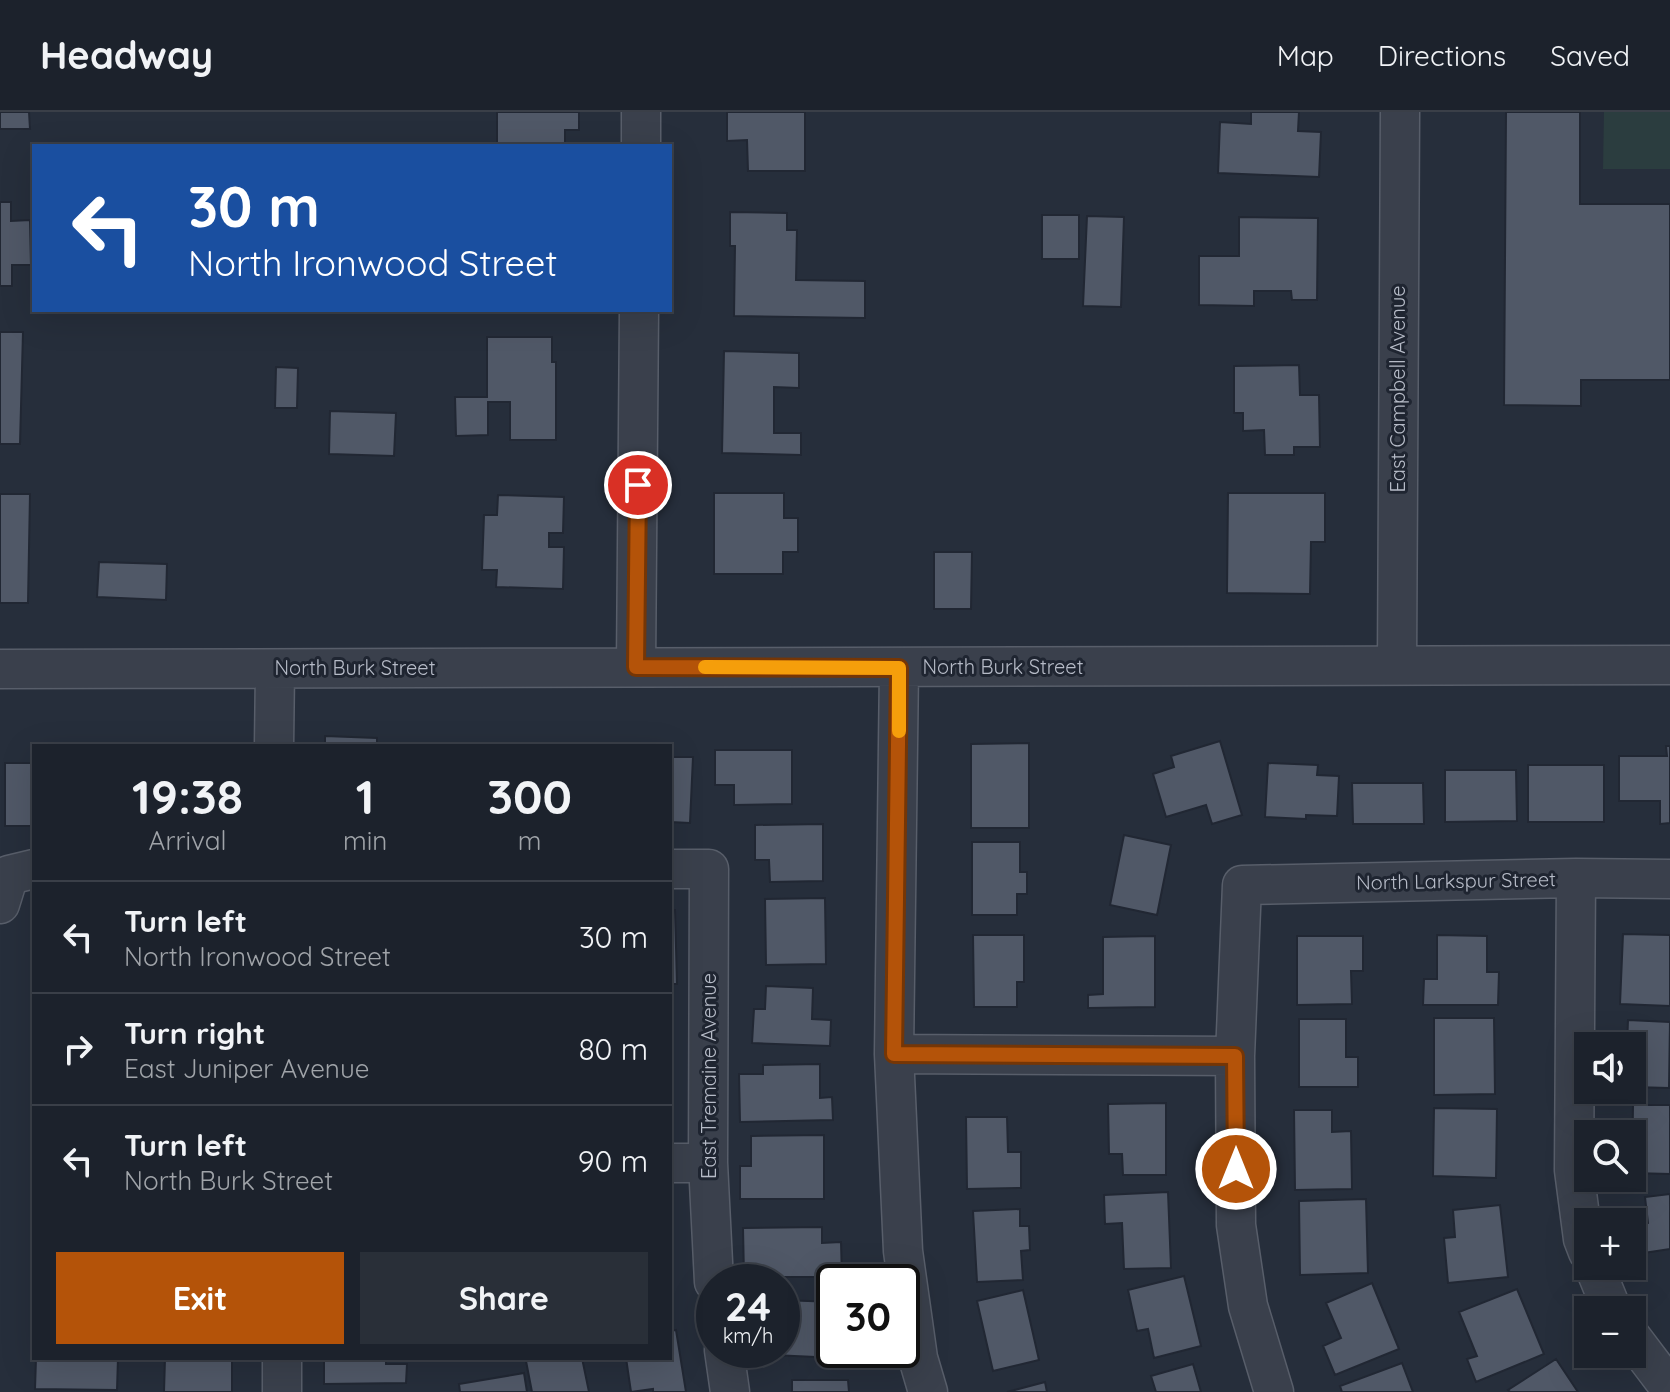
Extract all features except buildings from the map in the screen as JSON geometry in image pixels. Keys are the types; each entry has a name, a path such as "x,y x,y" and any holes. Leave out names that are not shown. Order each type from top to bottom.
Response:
{"street":[{"path":"641,112 641,144"},
{"name":"East Campbell Avenue","path":"1397,665 1400,112"},
{"path":"636,667 639,312"},
{"name":"North Burk Street","path":"0,669 1670,665"},
{"path":"899,668 894,1054 903,1251 918,1358 928,1392"},
{"path":"274,744 275,669"},
{"name":"East Tremaine Avenue","path":"672,869 709,869 708,1163 713,1264"},
{"path":"1576,878 1574,1170 1579,1208"},
{"name":"North Larkspur Street","path":"1235,1056 1242,885 1670,879"},
{"path":"894,1054 1235,1056 1236,1225 1248,1306 1274,1392"},
{"path":"672,1163 708,1163"},
{"path":"1646,1357 1670,1385"},
{"path":"282,1360 282,1392"},
{"path":"727,1368 730,1392"}],"shaded area":[{"path":"1604,112 1670,112 1670,169 1603,169"}],"slow traffic":[{"path":"705,667 899,668 899,731"}],"route":[{"path":"638,485 636,667 899,668 894,1054 1235,1056 1236,1169"}]}
